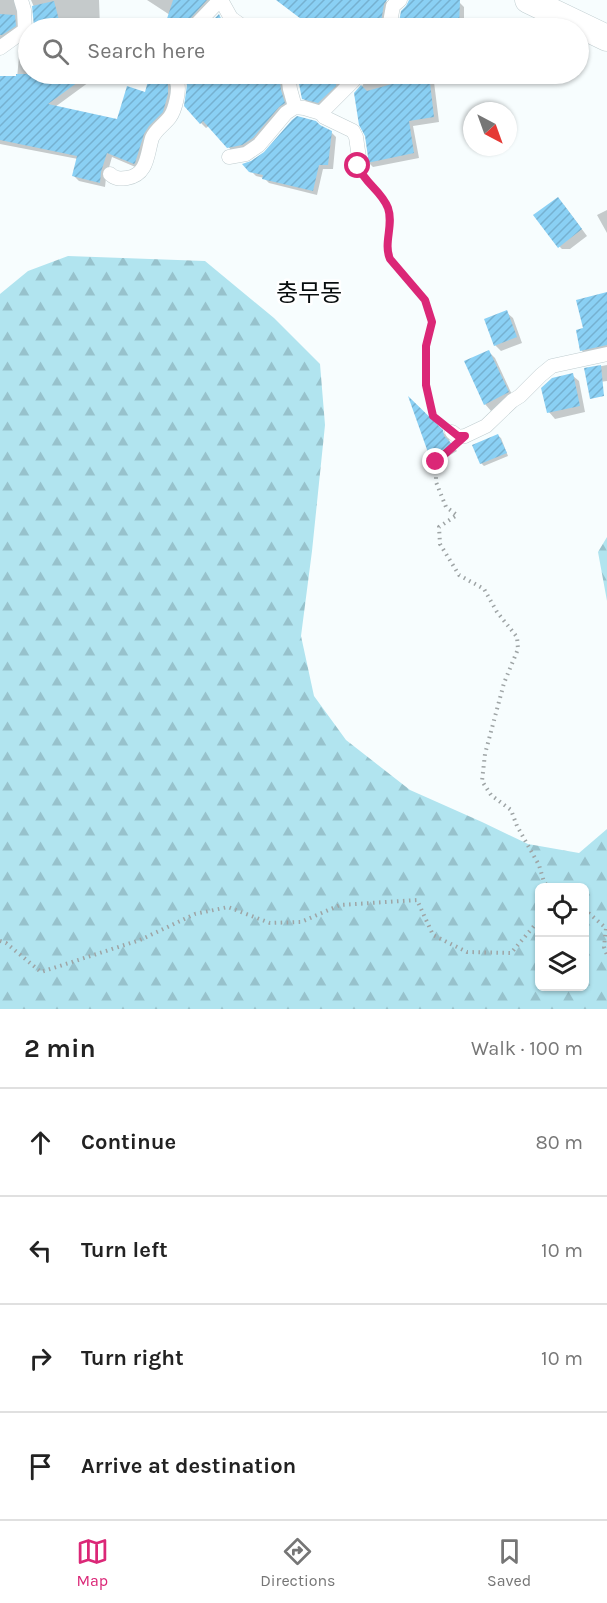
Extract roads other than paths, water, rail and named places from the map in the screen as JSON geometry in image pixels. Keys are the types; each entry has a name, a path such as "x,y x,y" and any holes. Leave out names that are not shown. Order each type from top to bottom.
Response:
{"street":[{"path":"528,0 565,18"},
{"path":"589,29 607,38"}],"lane":[{"path":"21,0 24,18"},
{"path":"202,18 220,0 231,18"},
{"path":"391,18 393,6 400,0"},
{"path":"0,48 18,35"},
{"path":"110,174 120,179 132,177 146,165 153,137 170,117 176,103 178,84"},
{"path":"289,84 295,107"},
{"path":"321,113 350,84"},
{"path":"229,157 246,154 259,145 286,112 295,107 321,113 324,117 353,131 359,159"},
{"path":"459,434 486,426 552,366 607,354"}],"district":[{"name":"충무동","path":"309,293"}]}
